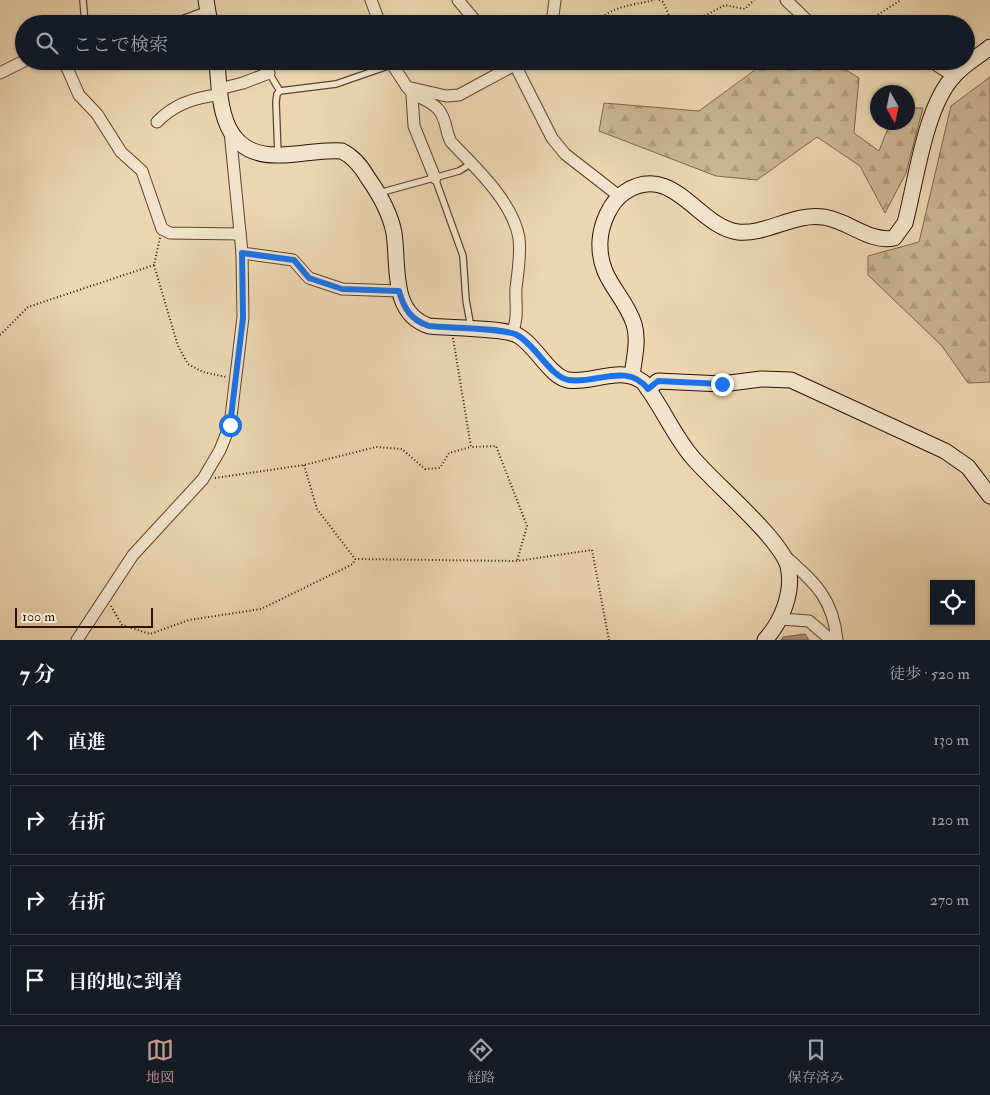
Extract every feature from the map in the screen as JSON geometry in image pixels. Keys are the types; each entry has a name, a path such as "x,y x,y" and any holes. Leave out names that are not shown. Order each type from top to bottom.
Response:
{"street":[{"path":"371,0 377,15"},
{"path":"458,0 470,15"},
{"path":"553,15 555,0"},
{"path":"786,0 802,15"},
{"path":"975,59 990,48"},
{"path":"0,73 15,66"},
{"path":"68,70 79,95 97,114 121,152 142,171 162,229 179,234 240,234"},
{"path":"218,70 223,119 239,142 253,151 278,156 342,151 359,164 379,193 386,208 394,233 399,291 402,303 417,322 429,326 512,333 525,340 562,378 576,380 620,374 632,376 643,382 689,454 781,553 816,584 828,602 835,619 837,640"},
{"path":"396,70 409,91 414,126 424,157 434,178"},
{"path":"409,91 446,96 459,95 502,70"},
{"path":"520,70 552,138 565,154 619,196"},
{"path":"944,70 953,76"},
{"path":"632,376 636,331 629,312 607,279 601,254 602,228 619,196 631,188 656,184 672,190 714,221 737,232 821,216 834,219 876,238 894,238 905,223 933,109 953,76 961,70"},
{"path":"157,122 180,105 269,73"},
{"path":"409,91 428,100 439,110 445,120 447,135 488,180 512,219 518,237 517,320 512,333"},
{"path":"77,640 134,556 203,479 220,450 230,425 243,318 242,253 230,131"},
{"path":"242,253 294,260 309,278 342,289 399,291"},
{"path":"648,389 658,381 722,384 761,379 791,380 945,451 968,467 990,496"},
{"path":"766,640 780,619 786,604 789,577 787,565 781,553"},
{"path":"780,619 808,621 832,640"}],"lane":[{"path":"83,0 84,15"},
{"path":"195,15 208,11"},
{"path":"278,156 276,102 277,94 280,91 336,84 373,70"},
{"path":"269,73 280,91"},
{"path":"379,193 459,171 472,164"},
{"path":"434,178 463,256 466,300 472,330"}],"path":[{"path":"604,15 617,7 655,0"},
{"path":"659,0 663,2 670,15"},
{"path":"706,15 725,5 745,9 754,0"},
{"path":"878,15 902,0"},
{"path":"162,229 154,265 178,346 188,364 203,372 235,379"},
{"path":"0,335 28,306 154,265"},
{"path":"452,328 471,447"},
{"path":"203,479 304,465 376,447 394,447 402,450 425,469 440,468 449,453 471,447 496,446 527,526 517,560"},
{"path":"304,465 317,509 355,558"},
{"path":"355,558 517,560 592,550 609,640"},
{"path":"107,598 122,625 150,634 156,634 189,620 269,607 353,564 355,558"}],"green space":[{"path":"755,70 846,70 859,78 854,133 879,151 887,130 915,130 915,108 923,108 906,173 885,213 860,166 817,137 757,180 716,176 599,131 604,103 699,111"},
{"path":"990,77 990,382 968,383 942,346 868,275 868,256 919,242 951,106"}],"water":[{"path":"805,634 809,640 781,640 783,637"}],"route":[{"path":"230,425 243,318 242,253 294,260 309,278 342,289 399,291 402,303 410,315 417,322 429,326 512,333 525,340 562,378 576,380 620,374 637,378 648,389 658,381 722,384"}]}
